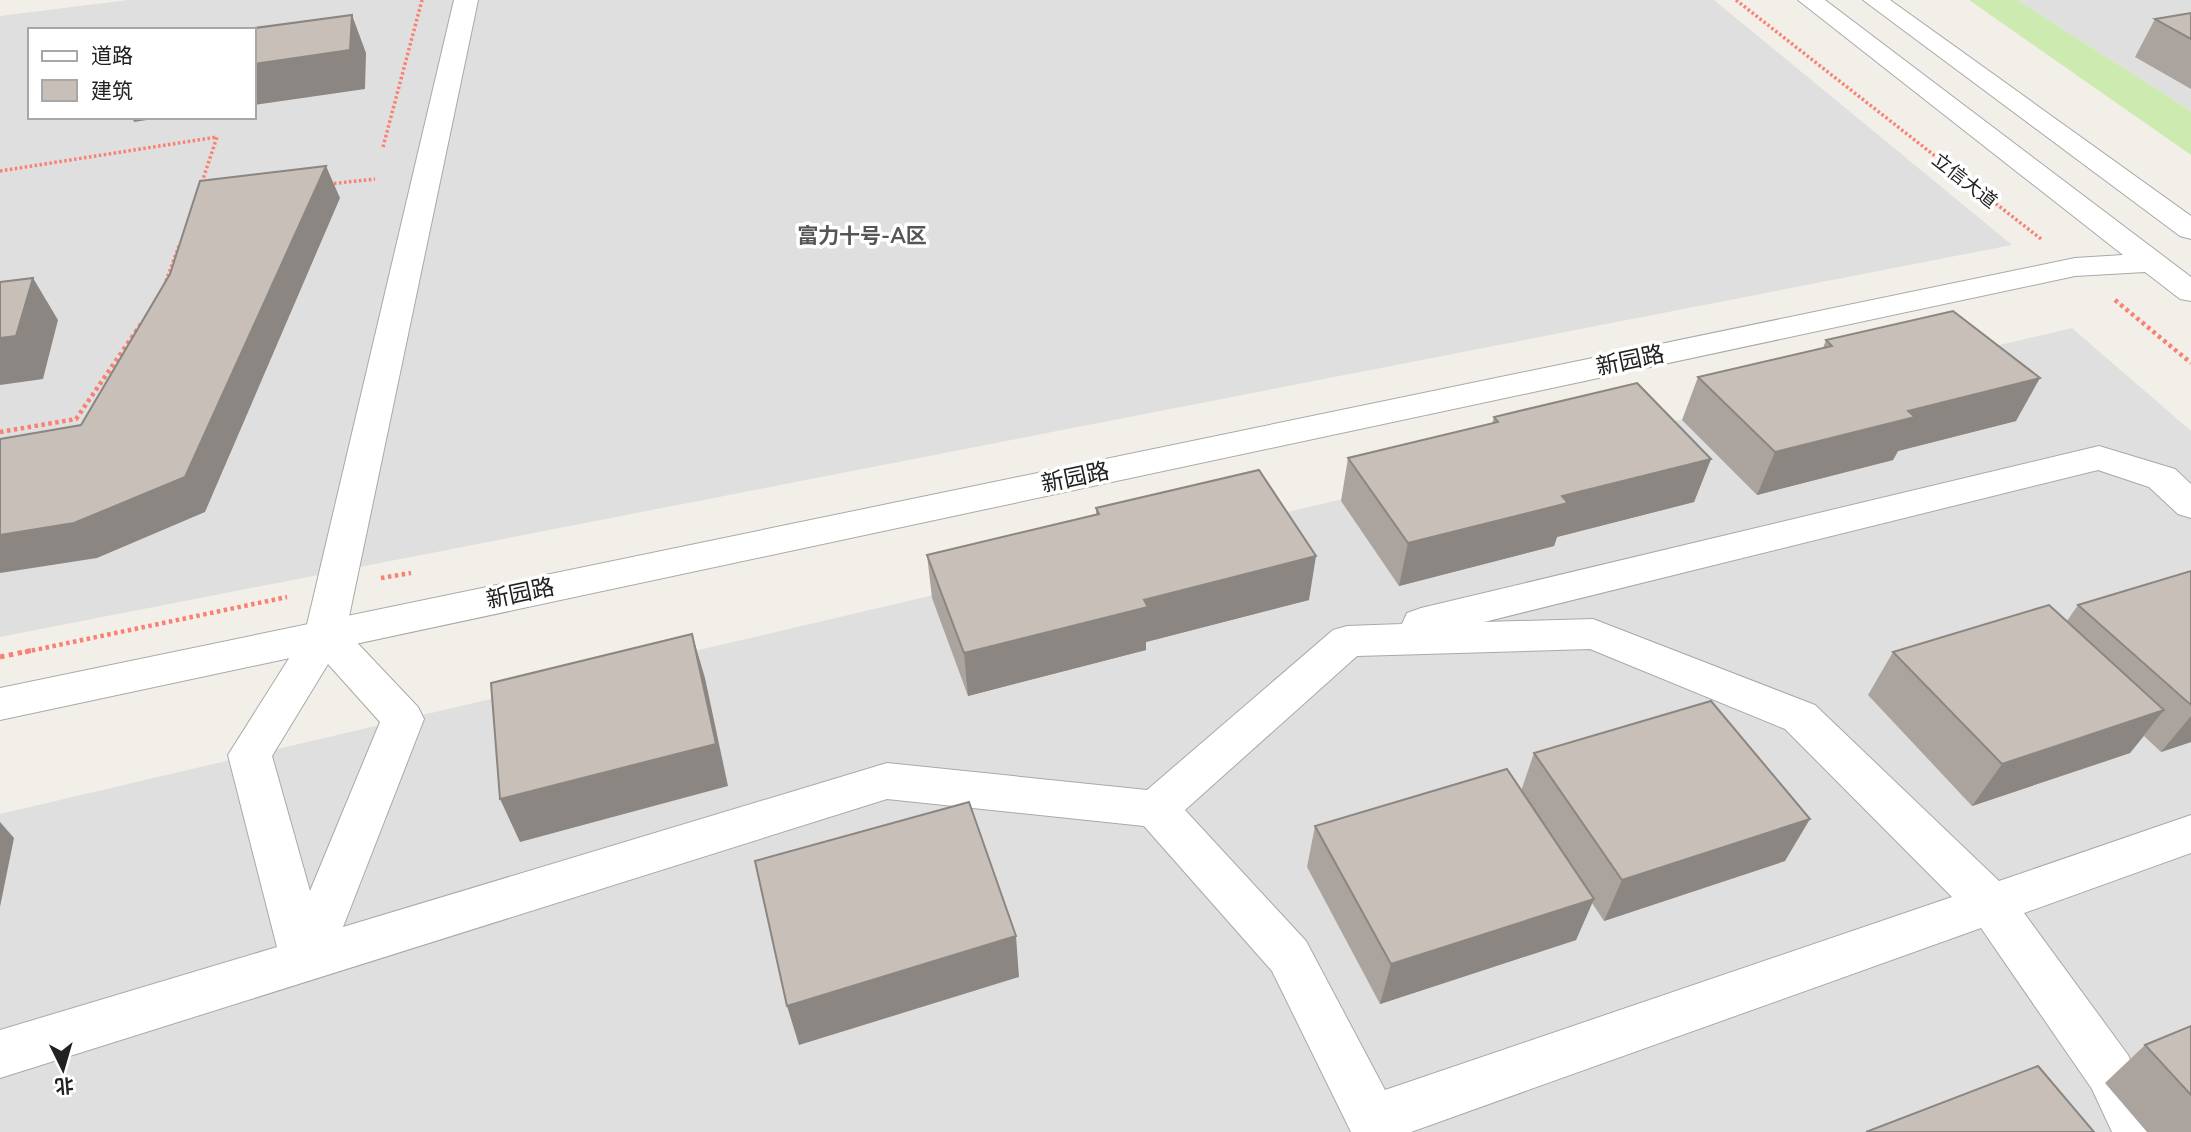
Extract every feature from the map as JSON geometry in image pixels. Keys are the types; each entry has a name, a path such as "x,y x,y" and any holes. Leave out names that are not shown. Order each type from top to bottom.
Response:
{"street":[{"path":"305,961 250,755 326,629 466,0"},
{"path":"1810,0 2191,292"},
{"path":"1875,0 2180,212"},
{"name":"新园路","path":"0,704 326,629 2069,262 2146,258"},
{"path":"1156,809 1347,641 2099,458 2162,478 2191,505"},
{"path":"305,961 403,719 326,629"},
{"name":"新园路","path":"0,691 326,629"},
{"path":"1347,641 1593,634 1800,717 1989,902 2110,1072 2139,1132"},
{"path":"0,1054 887,781 1156,809 1289,956 1376,1126 1989,902 2191,834"}],"path":[{"path":"383,147 422,0"},
{"name":"立信大道","path":"1736,0 2069,262 2191,363"},
{"path":"0,171 217,137 199,192"},
{"path":"321,185 374,179"},
{"path":"166,282 183,235"},
{"path":"0,432 76,419 146,316"}],"shaded area":[{"path":"128,0 1714,0 2012,245 0,637 0,16"},
{"path":"2017,0 2191,0 2191,111"},
{"path":"2072,328 2191,431 2191,1132 0,1132 0,814"}],"green space":[{"path":"1969,0 2017,0 2191,111 2191,155"}],"building":[{"path":"2191,13 2191,39 2155,19"},
{"path":"352,15 350,50 256,64 255,28"},
{"path":"326,166 185,477 74,523 0,535 0,439 81,425 170,274 200,181"},
{"path":"33,278 16,336 0,338 0,282"},
{"path":"1953,311 2040,378 1908,411 1915,417 1775,452 1698,377 1832,346 1826,340"},
{"path":"1637,383 1711,459 1562,496 1568,503 1408,543 1348,458 1498,422 1494,417"},
{"path":"1259,470 1316,556 1144,600 1148,607 964,653 927,555 1099,514 1096,508"},
{"path":"2191,571 2191,705 2078,605"},
{"path":"2049,605 2164,710 2002,764 1893,652"},
{"path":"692,634 716,744 500,799 491,683"},
{"path":"1711,701 1810,819 1622,880 1534,753"},
{"path":"1507,769 1594,899 1391,964 1315,826"},
{"path":"969,802 1016,936 787,1006 755,861"},
{"path":"2191,1026 2191,1095 2145,1045"},
{"path":"2038,1066 2094,1132 1866,1132"}],"district":[{"name":"富力十号-A区","path":"862,236"}]}
